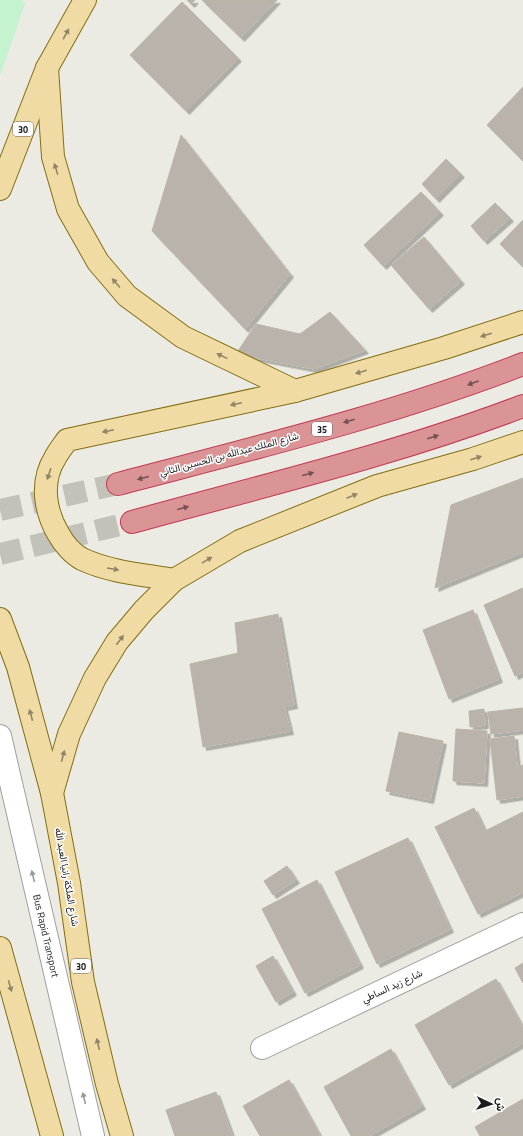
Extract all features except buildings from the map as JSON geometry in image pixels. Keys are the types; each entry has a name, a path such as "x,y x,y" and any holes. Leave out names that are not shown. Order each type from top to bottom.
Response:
{"highway":[{"name":"شارع الملك عبدالله بن الحسين الثاني","path":"118,484 363,418 472,384 523,364"},
{"path":"132,522 362,459 480,423 523,406"}],"main road":[{"name":"30","path":"0,189 47,68 85,0"},
{"path":"47,68 53,157 68,209 98,262 127,296 183,337 295,391"},
{"path":"174,580 102,567 81,558 64,543 52,524 46,502 47,480 54,458 67,440 295,391 444,348 523,322"},
{"path":"52,793 69,734 95,678 117,642 144,610 174,580 240,541 377,486 473,459 523,442"},
{"name":"شارع الملكة رانيا العبد الله","path":"0,621 9,665 52,793 69,883 84,982 107,1084 122,1136"},
{"path":"0,948 52,1136"}],"street":[{"name":"Bus Rapid Transport","path":"0,736 93,1136"},
{"name":"شارع زيد الساطي","path":"262,1048 523,924"}],"green space":[{"path":"0,0 21,0 25,4 0,76"}],"tunnel":[{"path":"0,510 118,484"},
{"path":"0,554 132,522"}]}
